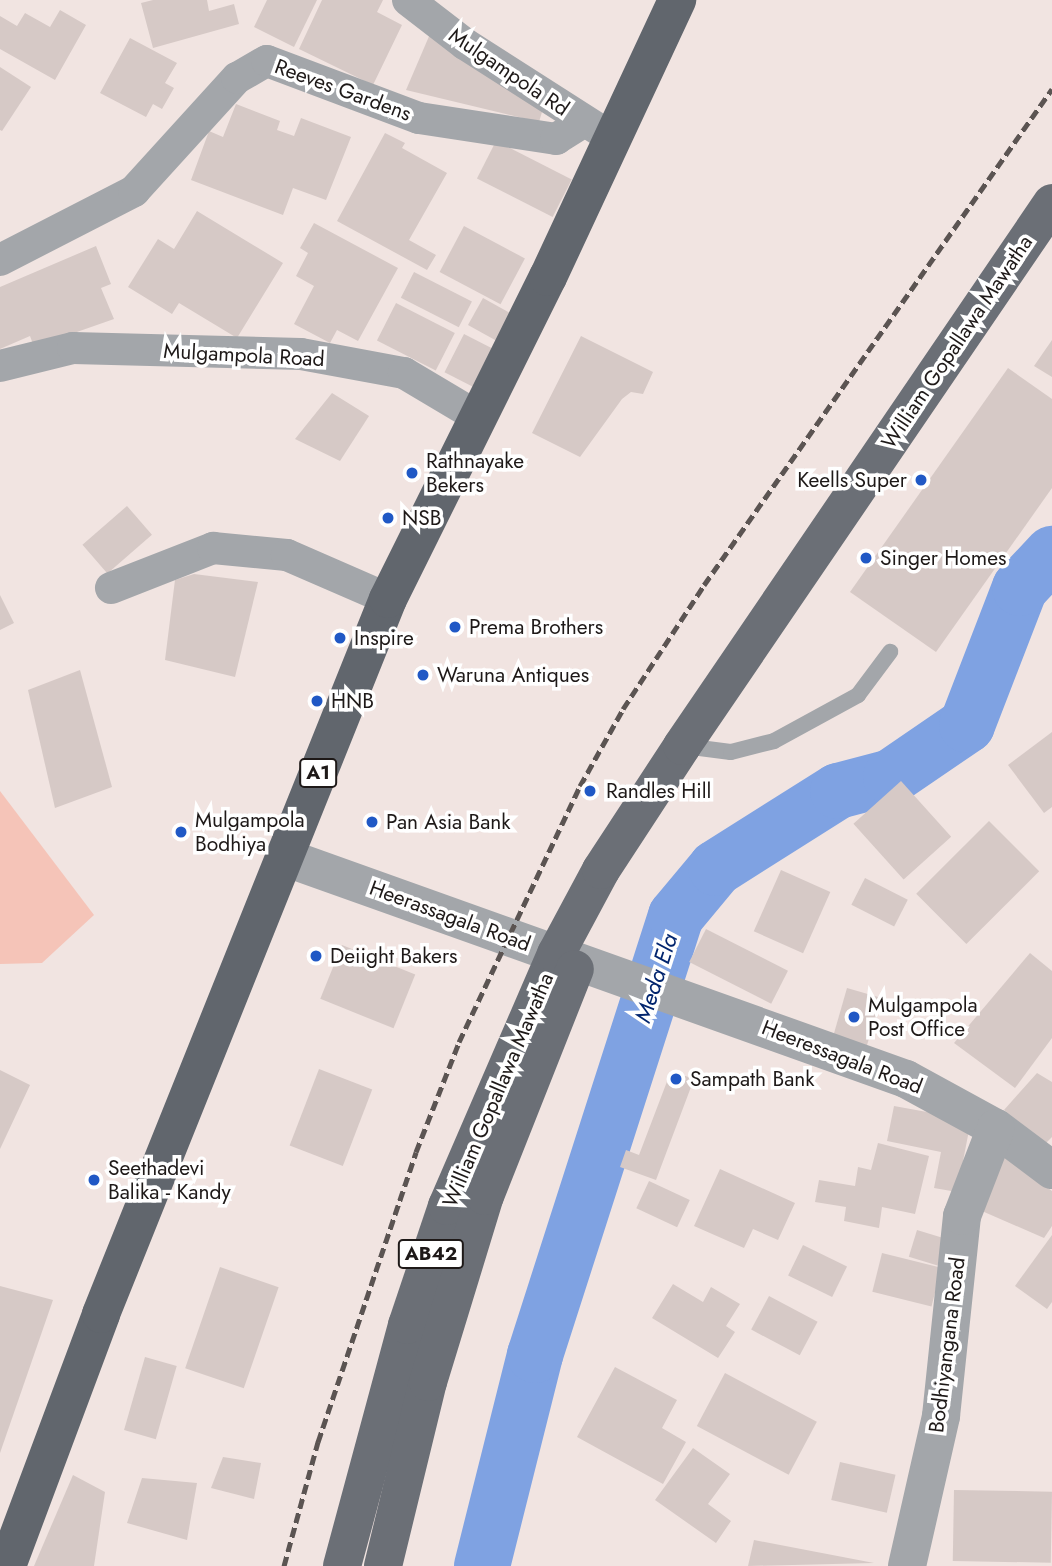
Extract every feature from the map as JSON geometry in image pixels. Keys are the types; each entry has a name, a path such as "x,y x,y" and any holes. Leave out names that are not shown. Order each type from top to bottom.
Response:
{"highway":[{"name":"A1","path":"6,1566 388,599 478,417 598,130 677,0"}],"main road":[{"name":"William Gopallawa Mawatha","path":"383,1566 428,1382 485,1196 567,957 601,870 682,746 1052,203"},
{"name":"William Gopallawa Mawatha","path":"342,1566 407,1325 447,1206 567,957"}],"street":[{"name":"Mulgampola Rd","path":"408,0 466,44 598,130"},
{"name":"Reeves Gardens","path":"0,260 134,191 237,78 267,61 418,118 556,139 598,130"},
{"name":"Mulgampola Road","path":"0,366 74,348 301,354 404,373 478,417"},
{"path":"111,588 213,548 288,555 388,599"},
{"name":"Heerassagala Road","path":"284,857 628,980 696,1001"},
{"name":"Heeressagala Road","path":"696,1001 906,1079 996,1128 1052,1170"},
{"name":"Bodhiyangana Road","path":"907,1566 941,1416 962,1216 996,1128"}],"lane":[{"path":"682,746 731,752 775,741 858,695 890,652"}],"shaded area":[{"path":"0,791 94,915 42,963 0,964"}],"building":[{"path":"153,0 207,0 209,11 234,4 239,24 153,48 141,3"},
{"path":"267,0 317,0 294,47 254,27"},
{"path":"322,0 383,0 377,12 402,25 373,85 299,49"},
{"path":"60,10 86,25 55,80 0,49 0,16 17,26 25,13 50,27"},
{"path":"430,34 545,102 539,122 406,90"},
{"path":"130,38 177,63 165,83 174,88 162,109 153,104 146,117 100,93"},
{"path":"0,67 31,87 2,131 0,130"},
{"path":"236,104 280,121 277,130 294,136 301,118 351,137 326,200 293,188 283,215 191,180 209,131 223,137"},
{"path":"385,133 405,143 402,148 447,173 409,240 436,255 427,270 337,221"},
{"path":"496,141 572,180 553,217 477,178"},
{"path":"197,211 283,263 237,338 179,303 172,314 128,287 158,239 174,249"},
{"path":"314,223 398,268 358,341 337,330 330,343 294,324 314,286 296,276 308,253 300,248"},
{"path":"464,226 525,258 501,304 440,272"},
{"path":"96,246 111,284 101,288 114,319 34,347 30,336 0,349 0,287"},
{"path":"414,272 472,302 459,327 401,298"},
{"path":"483,298 512,314 497,341 468,325"},
{"path":"396,303 455,333 436,370 377,340"},
{"path":"464,334 493,349 474,387 444,372"},
{"path":"581,336 653,372 643,394 631,392 622,399 580,457 532,433"},
{"path":"1052,340 1052,377 1034,366"},
{"path":"1008,368 1052,399 1052,488 936,652 850,592"},
{"path":"332,393 369,416 340,461 295,439"},
{"path":"127,506 152,535 107,573 82,545"},
{"path":"194,574 258,582 235,677 165,660 175,580"},
{"path":"0,595 14,623 0,630"},
{"path":"80,670 112,787 55,808 28,690"},
{"path":"1052,732 1052,807 1044,813 1008,765"},
{"path":"901,781 951,837 904,880 853,824"},
{"path":"989,821 1039,871 966,944 916,894"},
{"path":"781,870 830,892 803,953 754,931"},
{"path":"865,878 908,900 894,927 851,905"},
{"path":"706,929 788,971 771,1004 689,962"},
{"path":"342,945 415,975 394,1028 320,999"},
{"path":"1030,953 1052,971 1052,1038 1015,1088 954,1043"},
{"path":"847,988 881,998 867,1047 833,1037"},
{"path":"319,1069 372,1089 343,1166 290,1146"},
{"path":"0,1070 30,1085 0,1149"},
{"path":"671,1071 694,1079 656,1180 620,1167 626,1150 639,1155"},
{"path":"1037,1073 1052,1082 1052,1137 1044,1145 1004,1110"},
{"path":"894,1106 971,1120 957,1192 934,1188 941,1152 887,1141"},
{"path":"878,1143 929,1156 915,1214 882,1207 879,1228 844,1221 846,1207 815,1202 819,1180 855,1186 858,1167 871,1170"},
{"path":"1003,1155 1052,1191 1052,1226 1044,1238 975,1208"},
{"path":"720,1169 795,1203 778,1240 753,1229 744,1248 694,1226"},
{"path":"649,1181 690,1200 677,1227 636,1208"},
{"path":"917,1230 946,1239 938,1266 909,1257"},
{"path":"1052,1235 1052,1302 1047,1309 1015,1286"},
{"path":"803,1245 847,1266 832,1297 788,1276"},
{"path":"882,1253 941,1268 932,1307 872,1292"},
{"path":"220,1267 279,1287 244,1388 185,1368"},
{"path":"673,1284 703,1302 711,1287 740,1304 726,1326 735,1332 718,1358 652,1318"},
{"path":"0,1286 53,1300 0,1453"},
{"path":"769,1296 818,1322 800,1355 751,1330"},
{"path":"145,1357 177,1366 156,1439 124,1430"},
{"path":"615,1367 677,1400 662,1428 686,1442 663,1484 577,1437"},
{"path":"725,1373 817,1422 789,1475 697,1426"},
{"path":"693,1448 730,1474 708,1504 731,1521 716,1543 655,1500"},
{"path":"223,1457 261,1463 254,1499 211,1488"},
{"path":"840,1462 896,1475 887,1513 831,1500"},
{"path":"73,1475 105,1492 94,1566 34,1566"},
{"path":"142,1478 197,1483 187,1540 127,1523"},
{"path":"954,1490 1052,1492 1051,1563 953,1561"},
{"path":"754,1540 874,1563 748,1566"}],"waterway":[{"name":"Meda Ela","path":"482,1566 535,1355 676,916 716,868 838,791 891,777 967,725 1020,588 1052,554"}],"railway":[{"path":"284,1566 318,1442 416,1152 459,1042 580,786 623,709 704,585 1052,89"}],"place":[{"name":"Rathnayake Bekers","path":"412,473"},
{"name":"Keells Super","path":"921,480"},
{"name":"NSB","path":"388,518"},
{"name":"Singer Homes","path":"866,558"},
{"name":"Prema Brothers","path":"455,627"},
{"name":"Inspire","path":"340,638"},
{"name":"Waruna Antiques","path":"423,675"},
{"name":"HNB","path":"317,701"},
{"name":"Randles Hill","path":"590,791"},
{"name":"Pan Asia Bank","path":"372,822"},
{"name":"Mulgampola Bodhiya","path":"181,832"},
{"name":"Deiight Bakers","path":"316,956"},
{"name":"Mulgampola Post Office","path":"854,1017"},
{"name":"Sampath Bank","path":"676,1079"},
{"name":"Seethadevi Balika - Kandy","path":"94,1180"}]}
